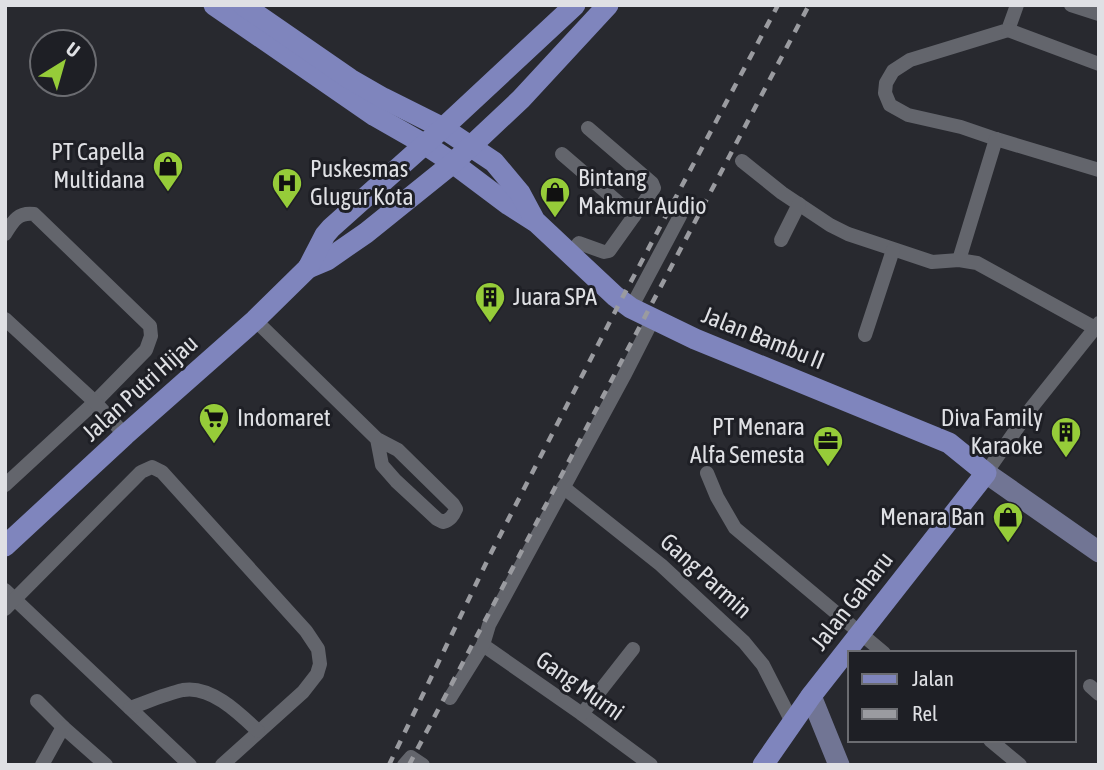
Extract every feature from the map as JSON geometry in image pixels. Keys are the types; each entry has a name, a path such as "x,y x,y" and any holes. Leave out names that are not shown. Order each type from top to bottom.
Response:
{"main road":[{"path":"214,5 374,116 424,144 535,221"},
{"name":"Jalan Bambu II","path":"243,5 350,79 383,99 443,128 494,162 520,193 535,221 631,308 695,339 949,443 986,473"},
{"name":"Jalan Putri Hijau","path":"5,546 125,435 256,320 308,268 331,228 575,5"},
{"path":"494,162 496,142 521,99 608,5"},
{"name":"Jalan Putri Hijau","path":"308,268 327,260 366,233 453,163 521,99"},
{"name":"Jalan Gaharu","path":"763,765 800,711 986,473"}],"street":[{"path":"1008,30 1017,5"},
{"path":"1071,5 1099,14"},
{"path":"1099,64 1008,30 910,60 892,71 886,83 890,105 908,116 961,127 1099,170"},
{"path":"570,254 579,243 604,252 609,251 654,188 588,128"},
{"path":"959,260 996,139"},
{"path":"562,154 634,216"},
{"path":"742,161 782,193 848,234 932,262 977,262 1097,326 1032,407 986,473"},
{"path":"780,240 799,204"},
{"path":"5,234 16,217 26,213 34,214 150,326 151,336 146,350 95,402 5,485"},
{"path":"631,308 680,216"},
{"path":"865,335 893,250"},
{"path":"5,319 95,402 125,435"},
{"path":"450,698 483,645 489,625 653,319"},
{"path":"256,320 377,439 398,450 453,503 456,509 448,521 438,519 382,465 377,439"},
{"path":"190,765 9,600 141,472 152,467 162,472 306,631 318,649 320,664 317,674 303,692 222,765"},
{"name":"Jalan Bambu II","path":"986,473 1099,552"},
{"path":"707,474 735,528 881,651"},
{"name":"Gang Parmin","path":"563,487 661,565 744,642 800,711"},
{"name":"Gang Murni","path":"483,645 651,765"},
{"path":"582,714 633,649"},
{"path":"130,708 185,690 206,693 231,706 258,731"},
{"path":"37,701 106,765"},
{"path":"800,711 839,765"},
{"path":"42,765 63,727"},
{"path":"992,742 1009,762"},
{"path":"404,765 411,757 423,765"}],"railway":[{"path":"389,765 490,555 619,304 778,5"},
{"path":"409,765 809,5"}],"place":[{"name":"PT Capella Multidana","path":"168,193"},
{"name":"Puskesmas Glugur Kota","path":"287,210"},
{"name":"Bintang Makmur Audio","path":"555,219"},
{"name":"Juara SPA","path":"490,324"},
{"name":"Indomaret","path":"214,445"},
{"name":"Diva Family Karaoke","path":"1066,459"},
{"name":"PT Menara Alfa Semesta","path":"828,468"},
{"name":"Menara Ban","path":"1008,544"}]}
